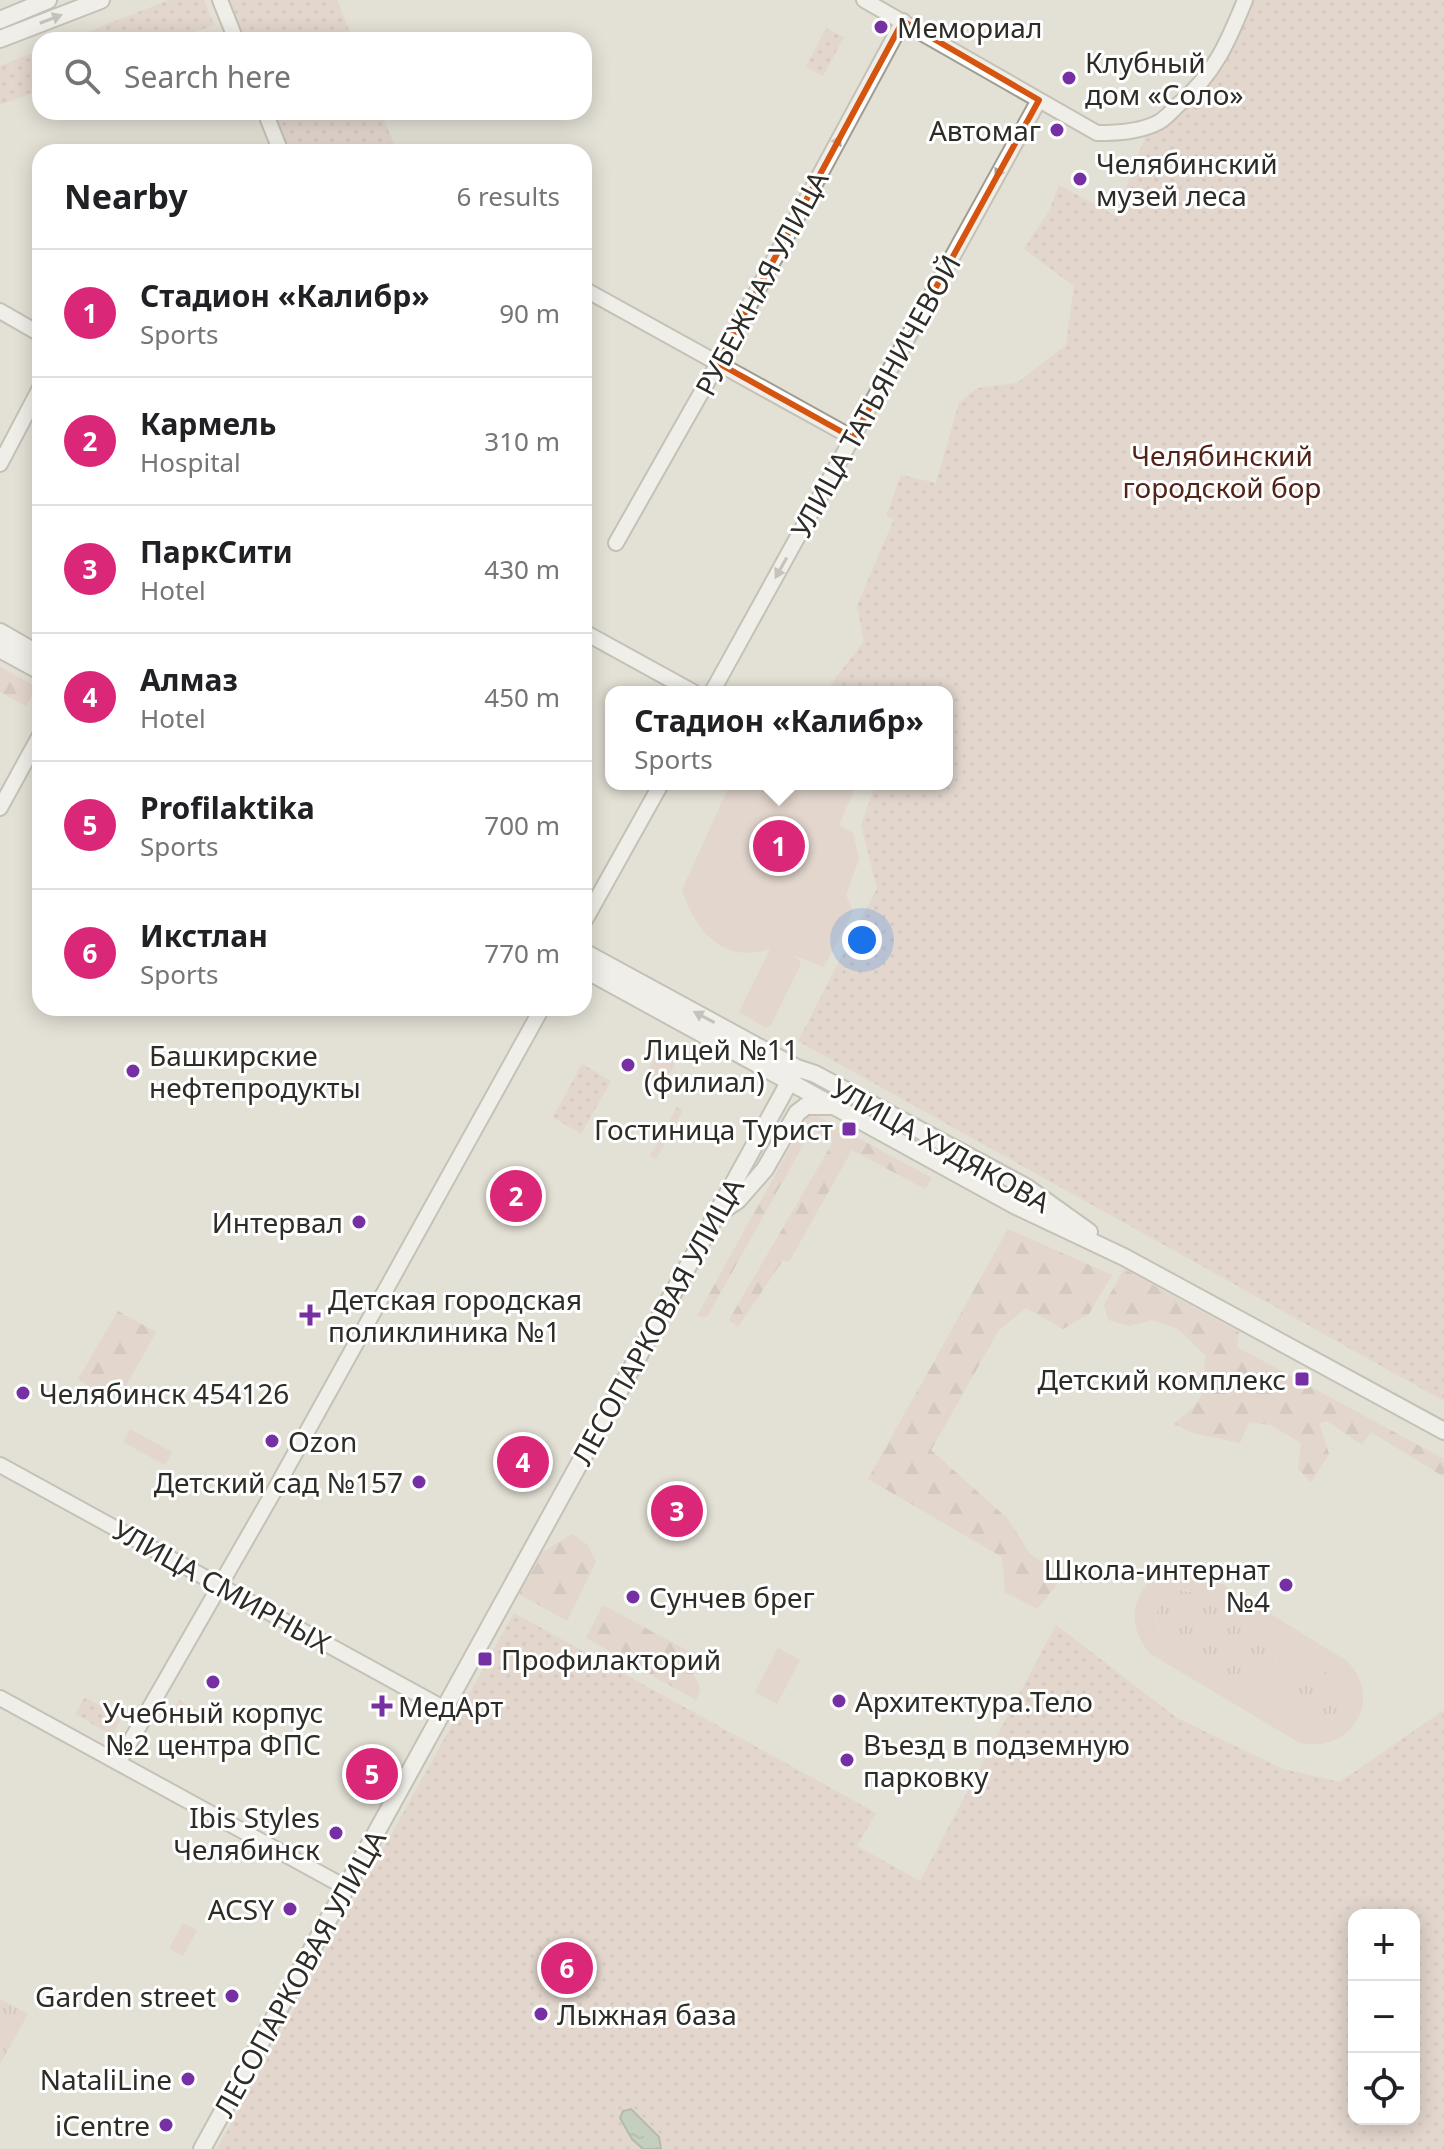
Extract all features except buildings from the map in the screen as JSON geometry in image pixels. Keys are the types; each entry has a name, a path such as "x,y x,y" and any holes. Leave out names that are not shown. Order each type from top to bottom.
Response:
{"main road":[{"path":"0,20 48,0"},
{"path":"0,39 101,0"},
{"path":"0,632 32,650"},
{"path":"0,649 32,667"},
{"name":"УЛИЦА ХУДЯКОВА","path":"592,957 793,1075 837,1106 1016,1206 1124,1257 1444,1431"},
{"name":"УЛИЦА ХУДЯКОВА","path":"592,973 793,1075 815,1074 1026,1187 1124,1257"},
{"name":"ЛЕСОПАРКОВАЯ УЛИЦА","path":"202,2149 793,1075"},
{"path":"715,1216 738,1200 765,1169 797,1113 815,1104 837,1106"}],"street":[{"path":"220,0 233,32"},
{"path":"864,0 1097,133 1121,133 1159,122 1184,101 1206,78 1223,53 1245,0"},
{"name":"РУБЕЖНАЯ УЛИЦА","path":"616,543 718,363 903,21"},
{"name":"УЛИЦА ТАТЬЯНИЧЕВОЙ","path":"715,686 1039,100"},
{"path":"268,120 278,144"},
{"path":"592,293 853,438"},
{"path":"0,311 32,329"},
{"path":"0,464 32,403"},
{"path":"592,636 682,686"},
{"path":"0,808 32,750"},
{"path":"592,908 658,790"},
{"path":"118,1763 538,1016"},
{"name":"УЛИЦА СМИРНЫХ","path":"0,1465 443,1708"},
{"path":"0,1698 345,1887"}],"highlighted area":[{"path":"903,21 1039,100 853,438 718,363"}],"green space":[{"path":"169,0 204,0 214,25 195,32 87,32"},
{"path":"225,0 337,0 350,32 237,32"},
{"name":"Челябинский городской бор","path":"1248,0 1444,0 1444,1401 798,1041 877,888 861,825 874,790 953,790 953,686 830,686 864,641 857,606 894,519 886,516 901,475 936,483 959,403 977,388 1017,383 1066,345 1074,286 1024,249 1049,211 1059,185 1116,216 1147,131 1182,105"},
{"path":"826,28 844,37 823,76 806,67"},
{"path":"32,53 32,93 0,105 0,66"},
{"path":"271,120 384,120 394,144 281,144"},
{"path":"0,667 32,684 32,696 26,706 0,692"},
{"path":"727,790 854,790 839,825 853,833 859,859 846,895 853,911 824,967 792,955 800,961 800,966 771,1025 766,1028 739,1012 770,949 738,952 714,941 695,919 682,890"},
{"path":"664,1041 682,1051 664,1084 646,1074"},
{"path":"582,1064 611,1081 581,1134 553,1117"},
{"path":"677,1107 683,1110 656,1159 650,1156"},
{"path":"810,1112 932,1178 925,1189 852,1150 789,1262 783,1260 738,1327 729,1320 833,1142 812,1129 707,1317 697,1316"},
{"path":"1008,1229 1112,1275 1089,1314 1063,1329 1026,1308 999,1330 931,1450 1008,1519 1030,1554 1070,1580 1058,1583 1037,1609 1005,1592 1002,1557 868,1479"},
{"path":"1124,1269 1239,1332 1237,1347 1444,1459 1444,1477 1371,1432 1362,1445 1327,1421 1319,1423 1329,1454 1311,1482 1298,1469 1301,1443 1271,1425 1249,1422 1240,1443 1193,1433 1174,1424 1198,1402 1203,1388 1205,1355 1178,1329 1152,1320 1129,1326 1108,1320 1104,1305"},
{"path":"118,1311 156,1332 126,1386 109,1399 78,1379"},
{"path":"130,1429 172,1452 165,1465 123,1442"},
{"path":"572,1534 588,1545 596,1562 567,1621 519,1594 541,1553"},
{"path":"1179,1568 1195,1570 1210,1577 1347,1661 1358,1676 1363,1692 1362,1707 1356,1721 1346,1733 1333,1741 1317,1744 1298,1742 1152,1655 1142,1643 1137,1629 1137,1602 1152,1580 1164,1572","holes":["1188,1590 1270,1639 1276,1657 1272,1673 1266,1679 1258,1683 1239,1683 1168,1641 1158,1630 1155,1617 1161,1600 1175,1591","1316,1669 1336,1680 1342,1700 1334,1718 1313,1725 1293,1716 1287,1697 1295,1679 1304,1672"]},
{"path":"1179,1590 1196,1593 1270,1639 1276,1657 1275,1666 1266,1679 1258,1683 1239,1683 1164,1638 1157,1623 1157,1609 1165,1597"},
{"path":"603,1605 701,1658 693,1675 699,1687 696,1700 586,1638"},
{"path":"514,1613 876,1813 857,1846 920,1881 1056,1625 1177,1718 1283,1769 1340,1782 1444,1710 1444,2149 217,2149"},
{"path":"778,1648 800,1660 777,1704 755,1692"},
{"path":"1314,1669 1334,1677 1342,1697 1334,1717 1314,1725 1294,1717 1286,1697 1294,1677"},
{"path":"85,1697 122,1718 112,1735 75,1714"},
{"path":"179,1700 204,1714 195,1730 171,1716"},
{"path":"183,1923 197,1930 183,1956 169,1949"},
{"path":"0,1999 28,2014 0,2064"}],"water":[{"path":"631,2109 659,2137 661,2149 643,2149 632,2139 620,2118 623,2111"}],"place":[{"name":"Мемориал","path":"881,27"},
{"name":"Клубный дом «Соло»","path":"1069,78"},
{"name":"Автомаг","path":"1057,130"},
{"name":"Челябинский музей леса","path":"1080,179"},
{"name":"Стадион «Калибр»","path":"779,846"},
{"name":"Лицей №11 (филиал)","path":"628,1065"},
{"name":"Башкирские нефтепродукты","path":"133,1071"},
{"name":"Гостиница Турист","path":"849,1129"},
{"name":"Кармель","path":"516,1196"},
{"name":"Интервал","path":"359,1222"},
{"name":"Детская городская поликлиника №1","path":"310,1315"},
{"name":"Детский комплекс","path":"1302,1379"},
{"name":"Челябинск 454126","path":"23,1393"},
{"name":"Ozon","path":"272,1441"},
{"name":"Алмаз","path":"523,1462"},
{"name":"Детский сад №157","path":"419,1482"},
{"name":"ПаркСити","path":"677,1511"},
{"name":"Школа-интернат №4","path":"1286,1585"},
{"name":"Сунчев брег","path":"633,1597"},
{"name":"Профилакторий","path":"485,1659"},
{"name":"Учебный корпус №2 центра ФПС","path":"213,1682"},
{"name":"Архитектура.Тело","path":"839,1701"},
{"name":"МедАрт","path":"382,1706"},
{"name":"Въезд в подземную парковку","path":"847,1760"},
{"name":"Profilaktika","path":"372,1774"},
{"name":"Ibis Styles Челябинск","path":"336,1833"},
{"name":"ACSY","path":"290,1909"},
{"name":"Икстлан","path":"567,1968"},
{"name":"Garden street","path":"232,1996"},
{"name":"Лыжная база","path":"541,2014"},
{"name":"NataliLine","path":"188,2079"},
{"name":"iCentre","path":"166,2125"}]}
